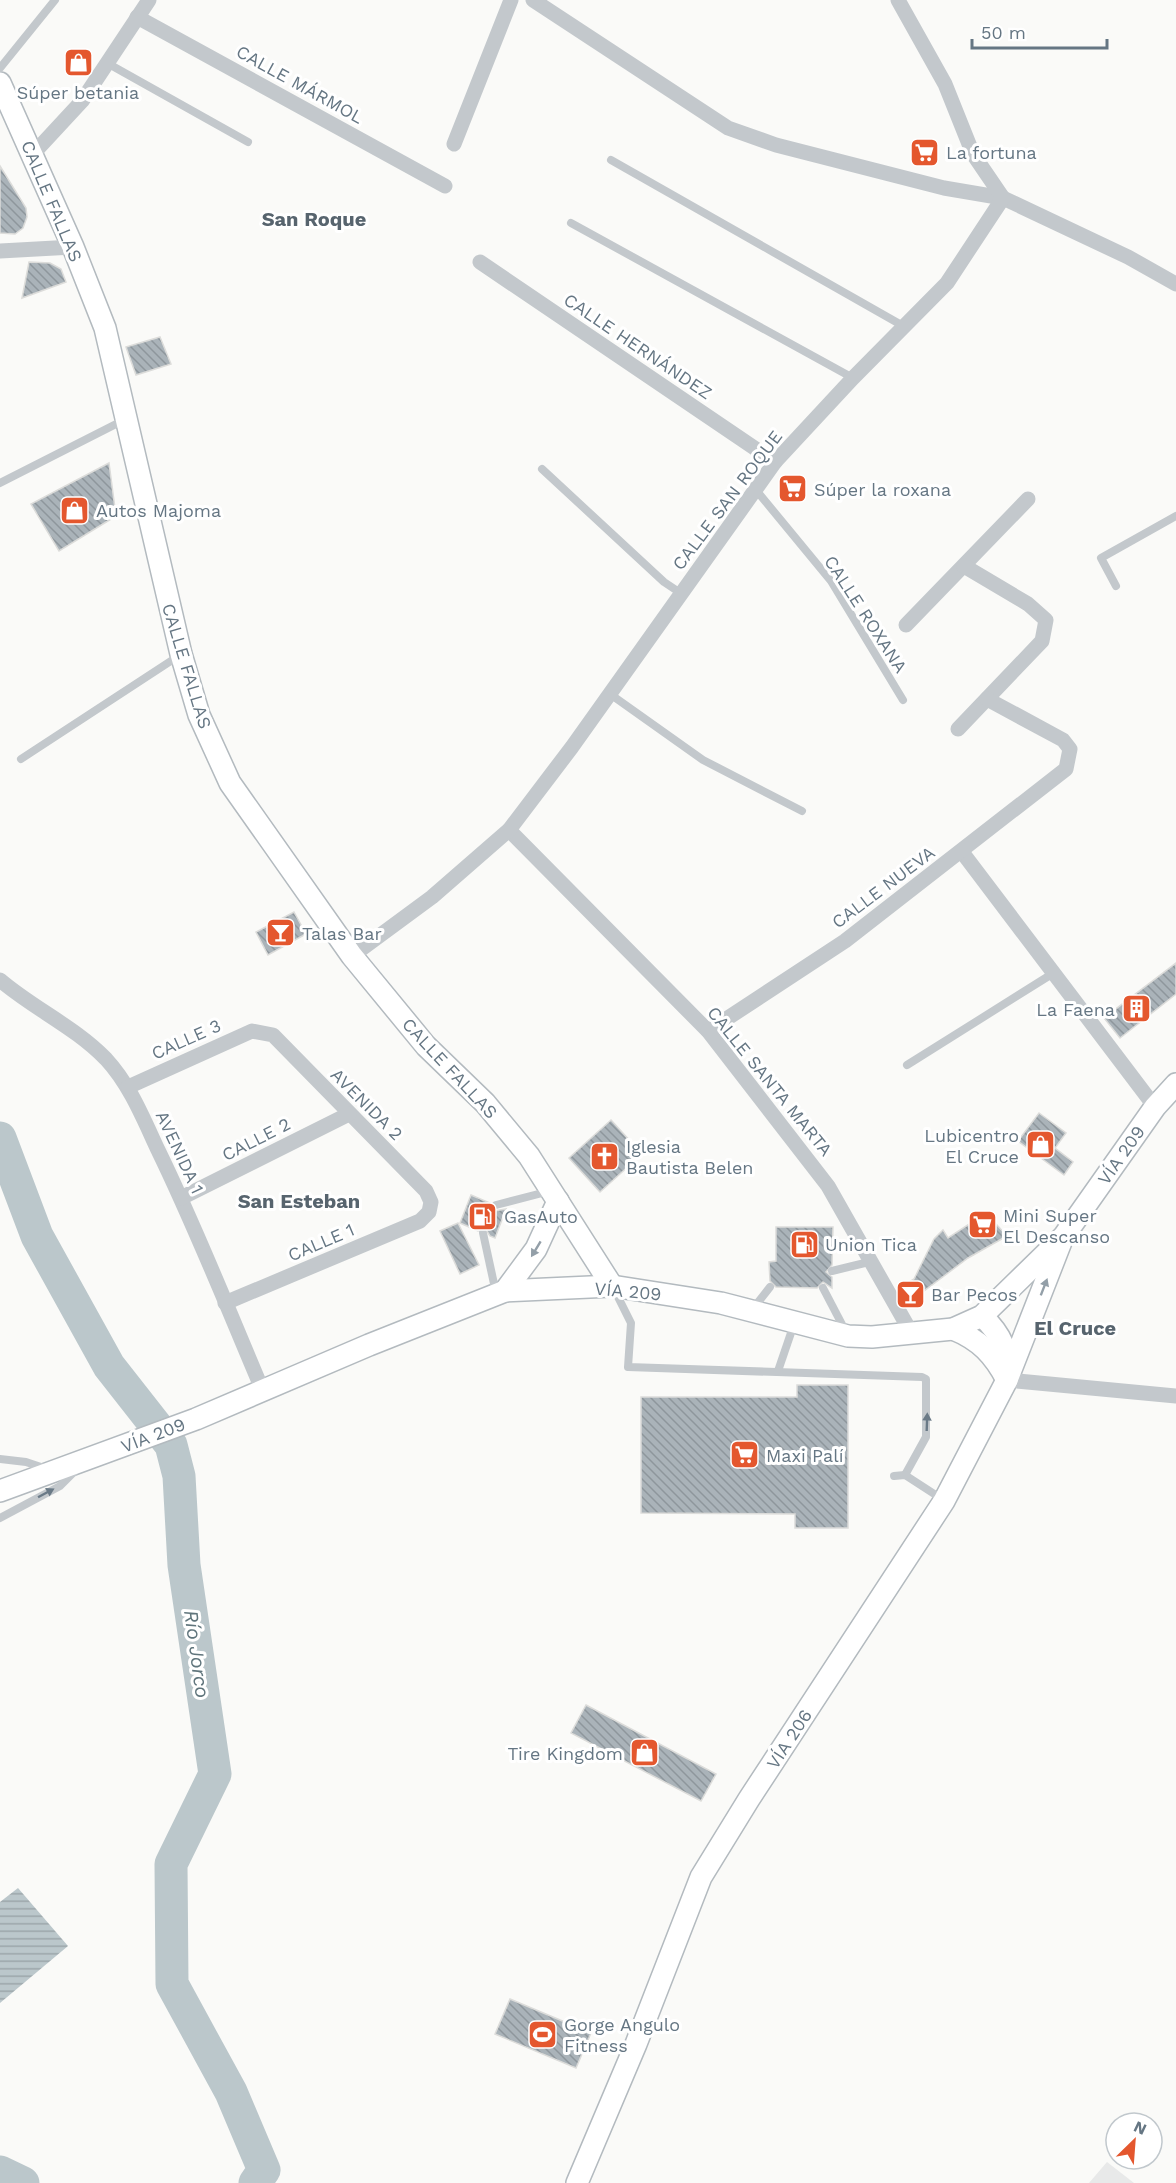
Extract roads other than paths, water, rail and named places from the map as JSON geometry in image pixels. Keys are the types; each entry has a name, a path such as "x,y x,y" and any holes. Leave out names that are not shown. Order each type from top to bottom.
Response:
{"main road":[{"name":"CALLE FALLAS","path":"0,83 73,247 105,328 181,654 199,715 230,783 352,956 426,1046 485,1103 529,1156 612,1286"},
{"name":"VÍA 209","path":"0,1491 196,1419 262,1389 500,1293 612,1286 689,1297 848,1336 912,1334 953,1329 982,1316 1064,1236 1155,1107 1176,1084"},
{"path":"500,1293 536,1249 554,1196"},
{"path":"1007,1380 1064,1236"},
{"name":"VÍA 206","path":"577,2183 636,2044 701,1878 756,1789 944,1501 1007,1380 1008,1362 1005,1345 996,1329 982,1316"},
{"path":"953,1329 972,1336 987,1348 1007,1380"}],"street":[{"path":"32,154 82,101 149,0"},
{"path":"454,144 511,0"},
{"path":"533,0 728,128 776,144 888,174 945,188 1003,198 1128,257 1176,284"},
{"path":"898,0 945,84 973,154 1003,198"},
{"name":"CALLE MÁRMOL","path":"137,17 445,186"},
{"name":"CALLE SAN ROQUE","path":"352,956 432,897 509,830 610,694 775,462 853,378 947,283 1003,198"},
{"path":"0,251 73,247"},
{"name":"CALLE HERNÁNDEZ","path":"480,262 775,462"},
{"path":"906,625 1028,499"},
{"path":"958,729 1042,640 1046,620 1028,604 964,566"},
{"name":"CALLE NUEVA","path":"708,1031 845,941 1066,769 1070,760 1070,749 1063,740 987,699"},
{"name":"CALLE SANTA MARTA","path":"509,830 708,1031 828,1186 912,1334"},
{"path":"962,852 1052,974 1155,1107"},
{"name":"AVENIDA 1","path":"0,980 15,993 84,1038 128,1087 181,1198 262,1389"},
{"name":"CALLE 3","path":"128,1087 252,1031 262,1031"},
{"name":"AVENIDA 2","path":"262,1031 273,1035 426,1191 431,1202 429,1212"},
{"name":"CALLE 2","path":"181,1198 349,1114"},
{"name":"CALLE 1","path":"225,1303 420,1221 429,1212"},
{"path":"1007,1380 1176,1396"}],"lane":[{"path":"0,68 55,0"},
{"path":"108,63 248,142"},
{"path":"611,160 905,327"},
{"path":"571,223 853,378"},
{"path":"0,483 125,419"},
{"path":"542,469 664,582 682,594"},
{"name":"CALLE ROXANA","path":"756,490 831,581 903,700"},
{"path":"1116,586 1101,558 1176,516"},
{"path":"21,759 181,654"},
{"path":"610,694 703,760 802,811"},
{"path":"907,1065 1052,974"},
{"path":"496,1205 554,1196"},
{"path":"483,1233 500,1293"},
{"path":"832,1271 870,1262"},
{"path":"612,1286 631,1323 628,1367 922,1377 928,1384 926,1437 905,1475"},
{"path":"751,1311 770,1287"},
{"path":"823,1288 848,1336"},
{"path":"778,1371 795,1322"},
{"path":"0,1460 26,1462 54,1472"},
{"path":"0,1518 60,1486 86,1460"},
{"path":"894,1476 905,1475 944,1501"}],"waterway":[{"name":"Río Jorco","path":"0,1138 37,1236 109,1366 171,1445 179,1476 184,1565 215,1774 171,1864 172,1984 231,2092 264,2170 255,2183"},
{"name":"Río Jorco","path":"0,2172 23,2183"}],"place":[{"name":"Súper betania","path":"78,63"},
{"name":"La fortuna","path":"925,152"},
{"name":"Súper la roxana","path":"793,489"},
{"name":"Autos Majoma","path":"75,510"},
{"name":"Talas Bar","path":"281,933"},
{"name":"La Faena","path":"1136,1009"},
{"name":"Lubicentro El Cruce","path":"1040,1145"},
{"name":"Iglesia Bautista Belen","path":"605,1156"},
{"name":"GasAuto","path":"483,1216"},
{"name":"Mini Super El Descanso","path":"982,1225"},
{"name":"Union Tica","path":"804,1244"},
{"name":"Bar Pecos","path":"910,1294"},
{"name":"Maxi Palí","path":"745,1455"},
{"name":"Tire Kingdom","path":"644,1753"},
{"name":"Gorge Angulo Fitness","path":"543,2034"}],"district":[{"name":"San Roque","path":"314,219"},
{"name":"San Esteban","path":"299,1201"},
{"name":"El Cruce","path":"1075,1328"}]}
